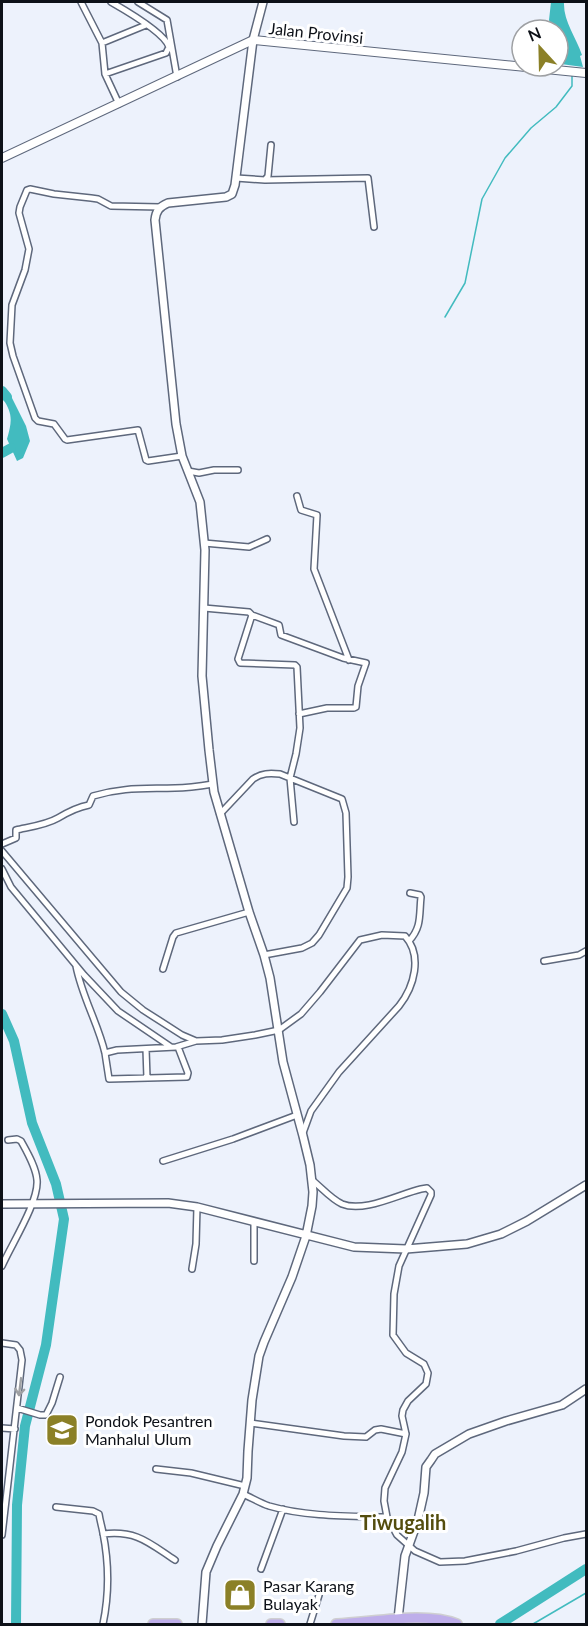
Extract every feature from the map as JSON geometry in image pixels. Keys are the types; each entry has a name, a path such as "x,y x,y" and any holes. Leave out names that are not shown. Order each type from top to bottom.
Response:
{"highway":[{"path":"336,1624 399,1619 441,1620 457,1624"},
{"path":"153,1624 177,1624"},
{"path":"271,1624 280,1624"}],"main road":[{"name":"Jalan Provinsi","path":"2,158 253,40 584,73"}],"street":[{"path":"105,74 166,53 169,47 167,41 111,2"},
{"path":"138,2 167,20 177,76"},
{"path":"182,456 146,460 138,430 66,440 54,424 38,421 35,418 10,343 12,305 25,270 29,249 19,213 20,207 27,190 30,189 98,199 111,206 160,207 168,203 230,196 234,190 236,178 253,40 263,2"},
{"path":"81,3 99,35 105,74 119,104"},
{"path":"102,43 146,25"},
{"path":"265,180 268,176 271,145"},
{"path":"236,178 265,180 368,178 374,227"},
{"path":"160,207 155,220 176,424 182,456 200,502 204,543 202,676 213,784 270,978 283,1062 303,1134 312,1180 312,1206 306,1236 292,1277 259,1356 250,1423 247,1478 243,1494 206,1572 202,1624"},
{"path":"188,471 199,473 214,470 238,470"},
{"path":"297,496 300,510 317,515 314,569 349,660"},
{"path":"204,543 249,547 267,539"},
{"path":"204,608 249,612 279,625 281,635 349,660 366,663 358,686 356,707 327,708 299,714"},
{"path":"252,615 238,661 243,664 297,666 298,737 290,778 294,822"},
{"path":"220,814 253,779 269,772 280,774 342,799 346,813 347,888 312,943 302,948 264,955"},
{"path":"2,844 16,838 16,830 44,824 89,805 93,796 129,788 176,788 213,784"},
{"path":"2,851 121,992 143,1010 182,1035 196,1041"},
{"path":"2,868 11,887 76,965 120,1013 175,1047 188,1077 110,1080 100,1032 81,987 76,965"},
{"path":"409,941 419,925 421,897 419,894 410,892"},
{"path":"163,969 176,933 249,912"},
{"path":"105,1053 117,1050 175,1047 196,1041 230,1040 279,1030 301,1014 360,940 375,936 403,935 409,941 415,971 405,996 399,1006 339,1072 310,1113 303,1134"},
{"path":"543,961 579,955 586,951"},
{"path":"146,1049 147,1078"},
{"path":"163,1161 224,1142 297,1115"},
{"path":"2,1266 33,1204 37,1184 34,1169 21,1141 8,1140"},
{"path":"312,1180 337,1201 354,1206 365,1205 421,1188 428,1189 431,1196 406,1249 396,1280 393,1335 406,1353 424,1364 428,1377 426,1384 408,1401 403,1410 406,1434 402,1452 386,1488 384,1502 387,1517 397,1535 415,1551 440,1562 465,1561 586,1534"},
{"path":"2,1204 168,1203 197,1207 354,1247 406,1249 467,1244 493,1236 527,1221 586,1185"},
{"path":"192,1269 196,1244 197,1207"},
{"path":"254,1222 254,1261"},
{"path":"2,1343 16,1345 22,1354 22,1375 2,1535"},
{"path":"17,1408 46,1415 60,1377"},
{"path":"399,1619 404,1563 422,1501 426,1467 435,1454 469,1434 562,1405 586,1389"},
{"path":"250,1423 344,1436 366,1437 375,1430 381,1429 406,1434"},
{"path":"2,1428 15,1429"},
{"path":"156,1469 191,1473 245,1486"},
{"path":"243,1494 283,1509 320,1514 387,1517"},
{"path":"56,1508 97,1512 103,1534 108,1588 103,1624"},
{"path":"261,1569 283,1509"},
{"path":"103,1534 117,1533 143,1538 175,1560"},
{"path":"309,1624 319,1595"}],"water":[{"path":"551,2 564,2 567,18 549,18"},
{"path":"570,27 582,55 580,56 583,67 570,65"},
{"path":"11,396 26,426 30,441 23,458 17,461 7,439 11,418 3,399"}],"waterway":[{"path":"445,317 465,283 482,199 505,158 531,128 556,107 572,86 572,75"},
{"path":"2,391 7,397"},
{"path":"2,453 11,448"},
{"path":"2,1014 14,1041 32,1123 56,1184 64,1219 46,1345 25,1426 17,1505 16,1624"},
{"path":"500,1624 586,1569"},
{"path":"533,1624 586,1593"}],"place":[{"name":"Pondok Pesantren Manhalul Ulum","path":"62,1430"},
{"name":"Pasar Karang Bulayak","path":"240,1595"}],"district":[{"name":"Tiwugalih","path":"403,1523"}]}
